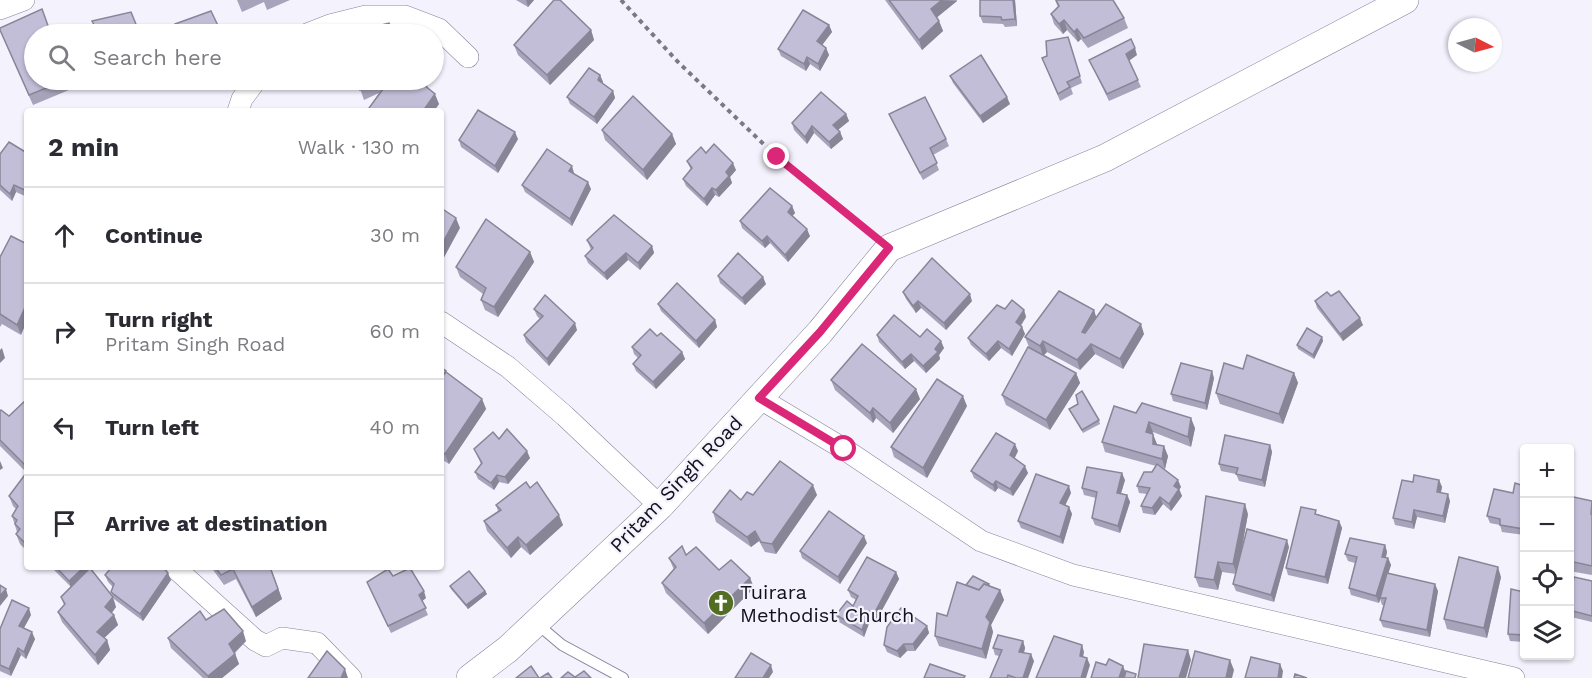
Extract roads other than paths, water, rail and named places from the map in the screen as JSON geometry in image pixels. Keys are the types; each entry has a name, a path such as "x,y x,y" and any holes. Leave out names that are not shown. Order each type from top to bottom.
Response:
{"street":[{"path":"0,9 24,0"},
{"name":"Pritam Singh Road","path":"470,678 508,649 660,506 820,332 889,248 1106,158 1405,0"},
{"path":"334,24 366,16 405,16 427,24"},
{"path":"444,33 468,57"},
{"path":"238,108 249,90"},
{"path":"444,324 508,367 565,416 660,506"},
{"path":"759,398 844,449 981,541 1073,575 1514,678"},
{"path":"177,570 255,640 266,646 282,638 317,643 351,678"}],"lane":[{"path":"536,622 562,645 623,678"}],"place":[{"name":"Tuirara Methodist Church","path":"721,603"}]}
